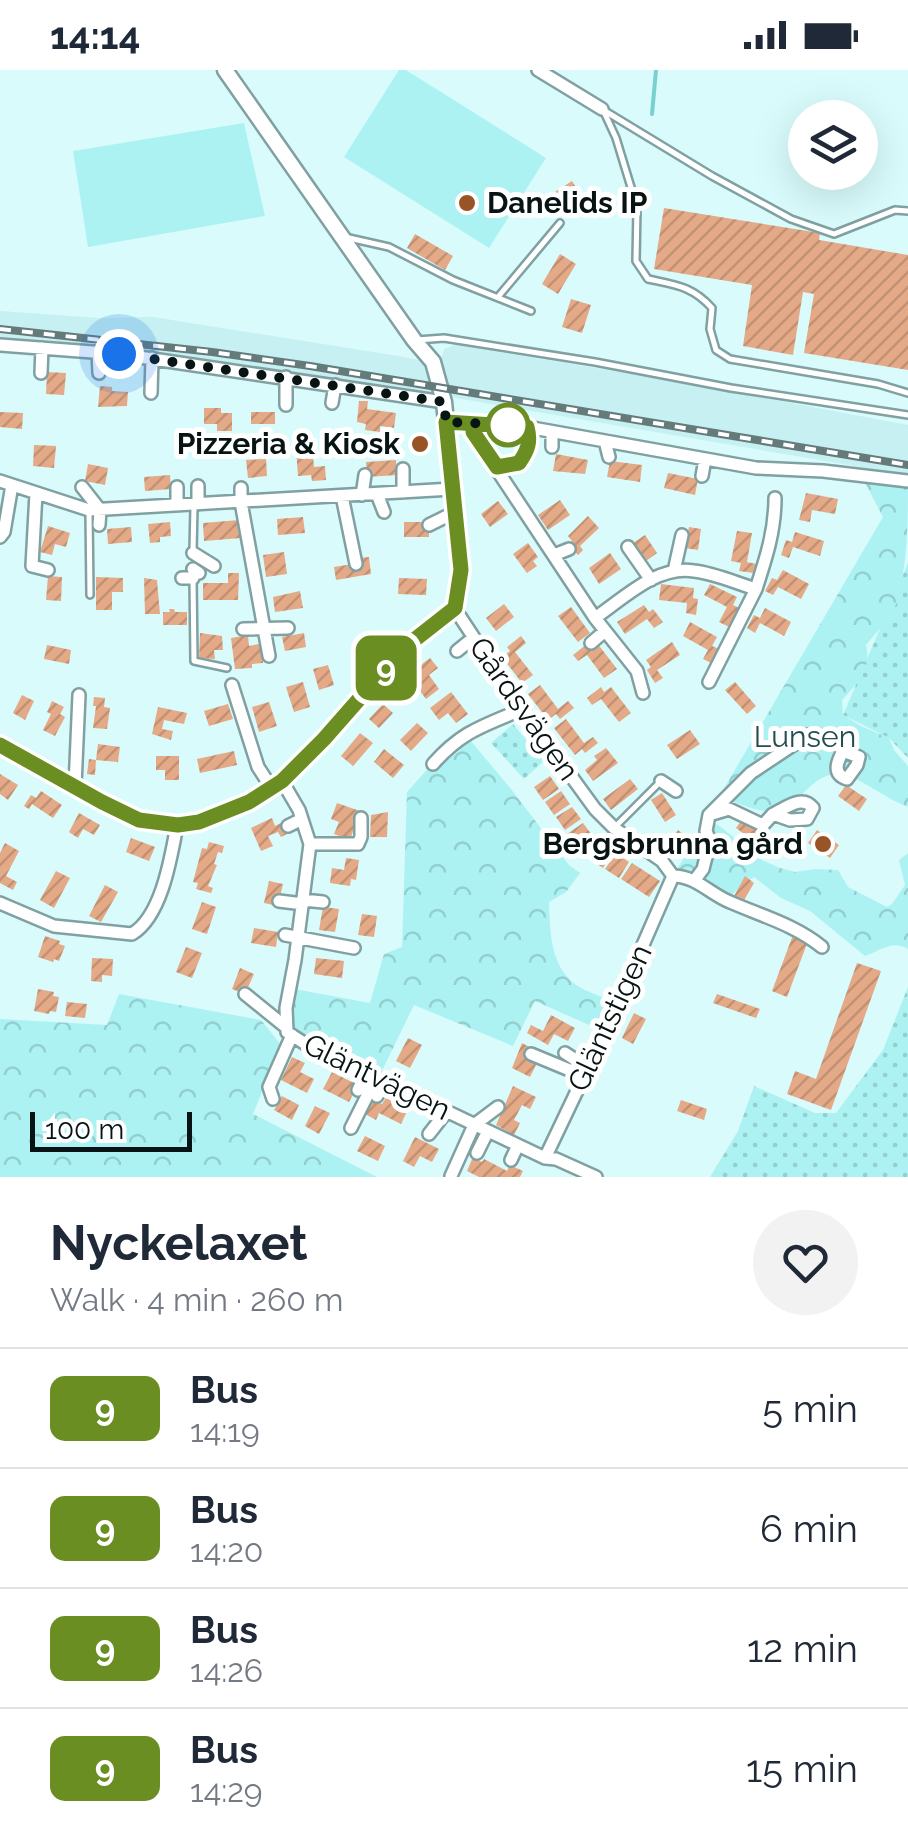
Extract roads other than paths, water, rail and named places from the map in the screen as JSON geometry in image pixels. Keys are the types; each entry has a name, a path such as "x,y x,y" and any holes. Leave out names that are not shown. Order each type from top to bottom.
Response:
{"street":[{"name":"Gårdsvägen","path":"225,70 433,362 444,402 461,570 455,608 594,809 662,862 673,876"},
{"path":"538,70 602,109"},
{"path":"0,344 152,358 232,375 286,377 444,402"},
{"path":"41,373 42,348"},
{"path":"98,352 99,373"},
{"path":"152,358 152,393"},
{"path":"286,377 286,405"},
{"path":"332,402 335,385"},
{"path":"446,422 527,427 656,457 908,481"},
{"path":"466,423 595,618 637,671 644,692"},
{"path":"497,467 519,463 530,441 527,427"},
{"path":"552,432 552,447"},
{"path":"596,444 610,457"},
{"path":"702,476 706,459"},
{"path":"403,470 403,492"},
{"path":"362,494 365,475"},
{"path":"0,536 4,532 6,483 36,493 56,494 95,510 196,504 234,506 316,492 342,496 452,489"},
{"path":"196,504 198,486"},
{"path":"82,487 99,525"},
{"path":"177,487 177,505"},
{"path":"241,488 234,506 269,656"},
{"path":"36,493 32,566 48,570"},
{"path":"378,494 384,512"},
{"path":"342,496 356,564"},
{"path":"709,682 756,589 770,545 776,498"},
{"path":"256,502 257,516"},
{"path":"429,525 455,512"},
{"path":"674,571 682,535"},
{"path":"628,547 651,580"},
{"path":"554,555 568,548"},
{"path":"193,553 214,566"},
{"path":"595,618 651,580 674,571 700,571 756,589"},
{"path":"0,745 139,820 178,825 199,822 249,802 276,784 324,739 404,648 455,608"},
{"path":"243,630 288,628"},
{"path":"590,643 605,631"},
{"path":"457,652 473,638"},
{"name":"Gläntvägen","path":"232,685 258,767 302,819 310,844 303,902 292,936 301,954 286,1008 289,1032 303,1050 441,1105 545,1158 596,1177"},
{"path":"75,786 79,695"},
{"path":"433,764 465,734 523,709"},
{"path":"694,881 704,869 710,841 706,831 709,816 751,773 808,735 833,740 843,751"},
{"path":"661,781 676,792"},
{"path":"709,816 729,810 763,825 773,814"},
{"path":"310,844 337,842 353,846 365,841 361,818 366,820"},
{"path":"288,826 302,819"},
{"path":"0,903 54,926 132,934 140,929 163,889 178,825"},
{"path":"673,876 687,876 726,901 782,922 822,947"},
{"name":"Gläntstigen","path":"545,1158 673,876"},
{"path":"279,900 323,902"},
{"path":"292,936 354,948"},
{"path":"246,994 289,1032 268,1086 273,1099"},
{"path":"618,1004 624,1017"},
{"path":"566,1053 586,1072"},
{"path":"531,1054 586,1072"},
{"path":"358,1090 376,1078"},
{"path":"376,1078 377,1096"},
{"path":"351,1128 376,1078"},
{"path":"430,1134 441,1105"},
{"path":"451,1176 474,1124 498,1107"},
{"path":"478,1153 488,1131"},
{"path":"511,1160 518,1145"}],"lane":[{"path":"602,109 759,202 834,234 895,210 908,211"},
{"path":"602,109 616,138 636,206 636,260 648,279 698,293 712,308 710,330 716,350 730,359 908,392"},
{"path":"498,297 560,223"},
{"path":"342,238 389,247 453,280 531,310"},
{"path":"414,340 444,338 908,415"},
{"path":"196,504 192,575 194,660 227,668"},
{"path":"90,595 95,510"},
{"path":"614,828 661,781"}],"waterway":[{"path":"652,114 656,70"}],"railway":[{"path":"0,329 310,366 908,465"}],"place":[{"name":"Danelids IP","path":"467,203"},
{"name":"Pizzeria & Kiosk","path":"420,444"},
{"name":"Bergsbrunna gård","path":"823,844"}],"park label":[{"name":"Lunsen","path":"805,737"}]}
